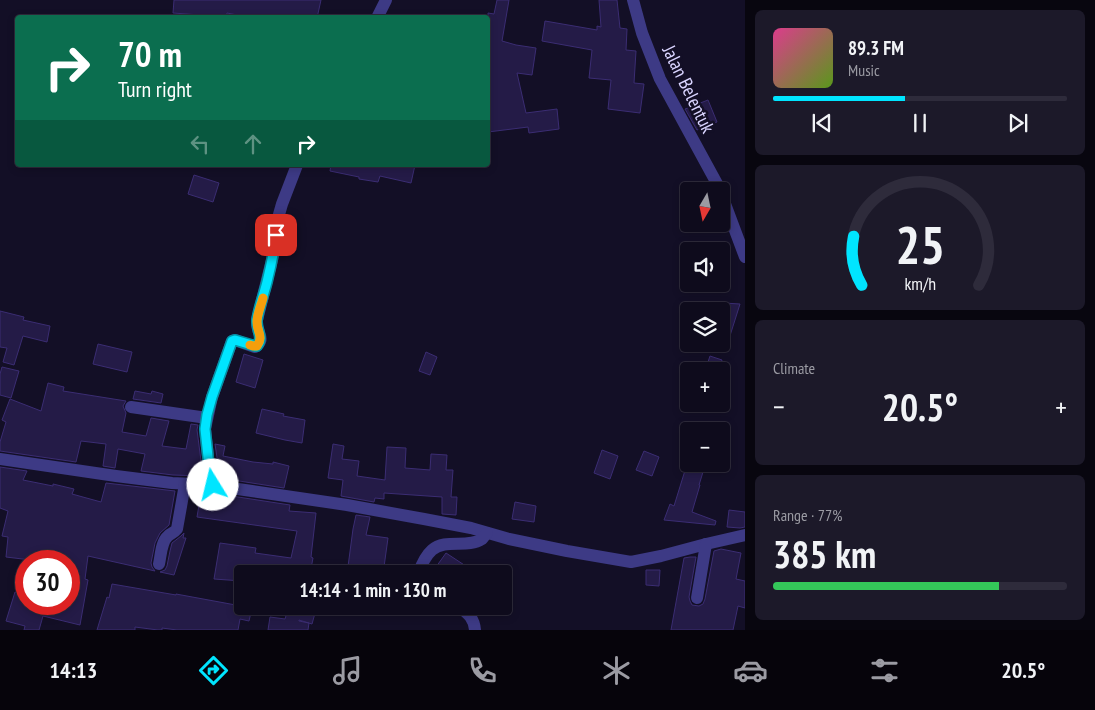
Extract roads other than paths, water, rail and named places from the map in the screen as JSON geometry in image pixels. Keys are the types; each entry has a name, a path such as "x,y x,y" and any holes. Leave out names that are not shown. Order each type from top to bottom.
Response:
{"street":[{"path":"378,15 386,0"},
{"name":"Jalan Belentuk","path":"633,0 642,33 660,79 716,182"},
{"path":"213,485 205,429 212,397 232,341 235,340 257,346 260,340 261,336 257,328 257,320 274,252 278,218 296,167"},
{"name":"Jalan Belentuk","path":"730,217 745,258"},
{"path":"131,408 207,418"},
{"path":"0,459 106,475 185,484 213,485 347,505 461,526 509,539 631,562 745,535"},
{"path":"159,564 166,538 176,532 177,529 185,484"},
{"path":"421,565 433,549 445,544 481,540 487,533"},
{"path":"697,598 706,544"},
{"path":"470,615 474,630"}]}
